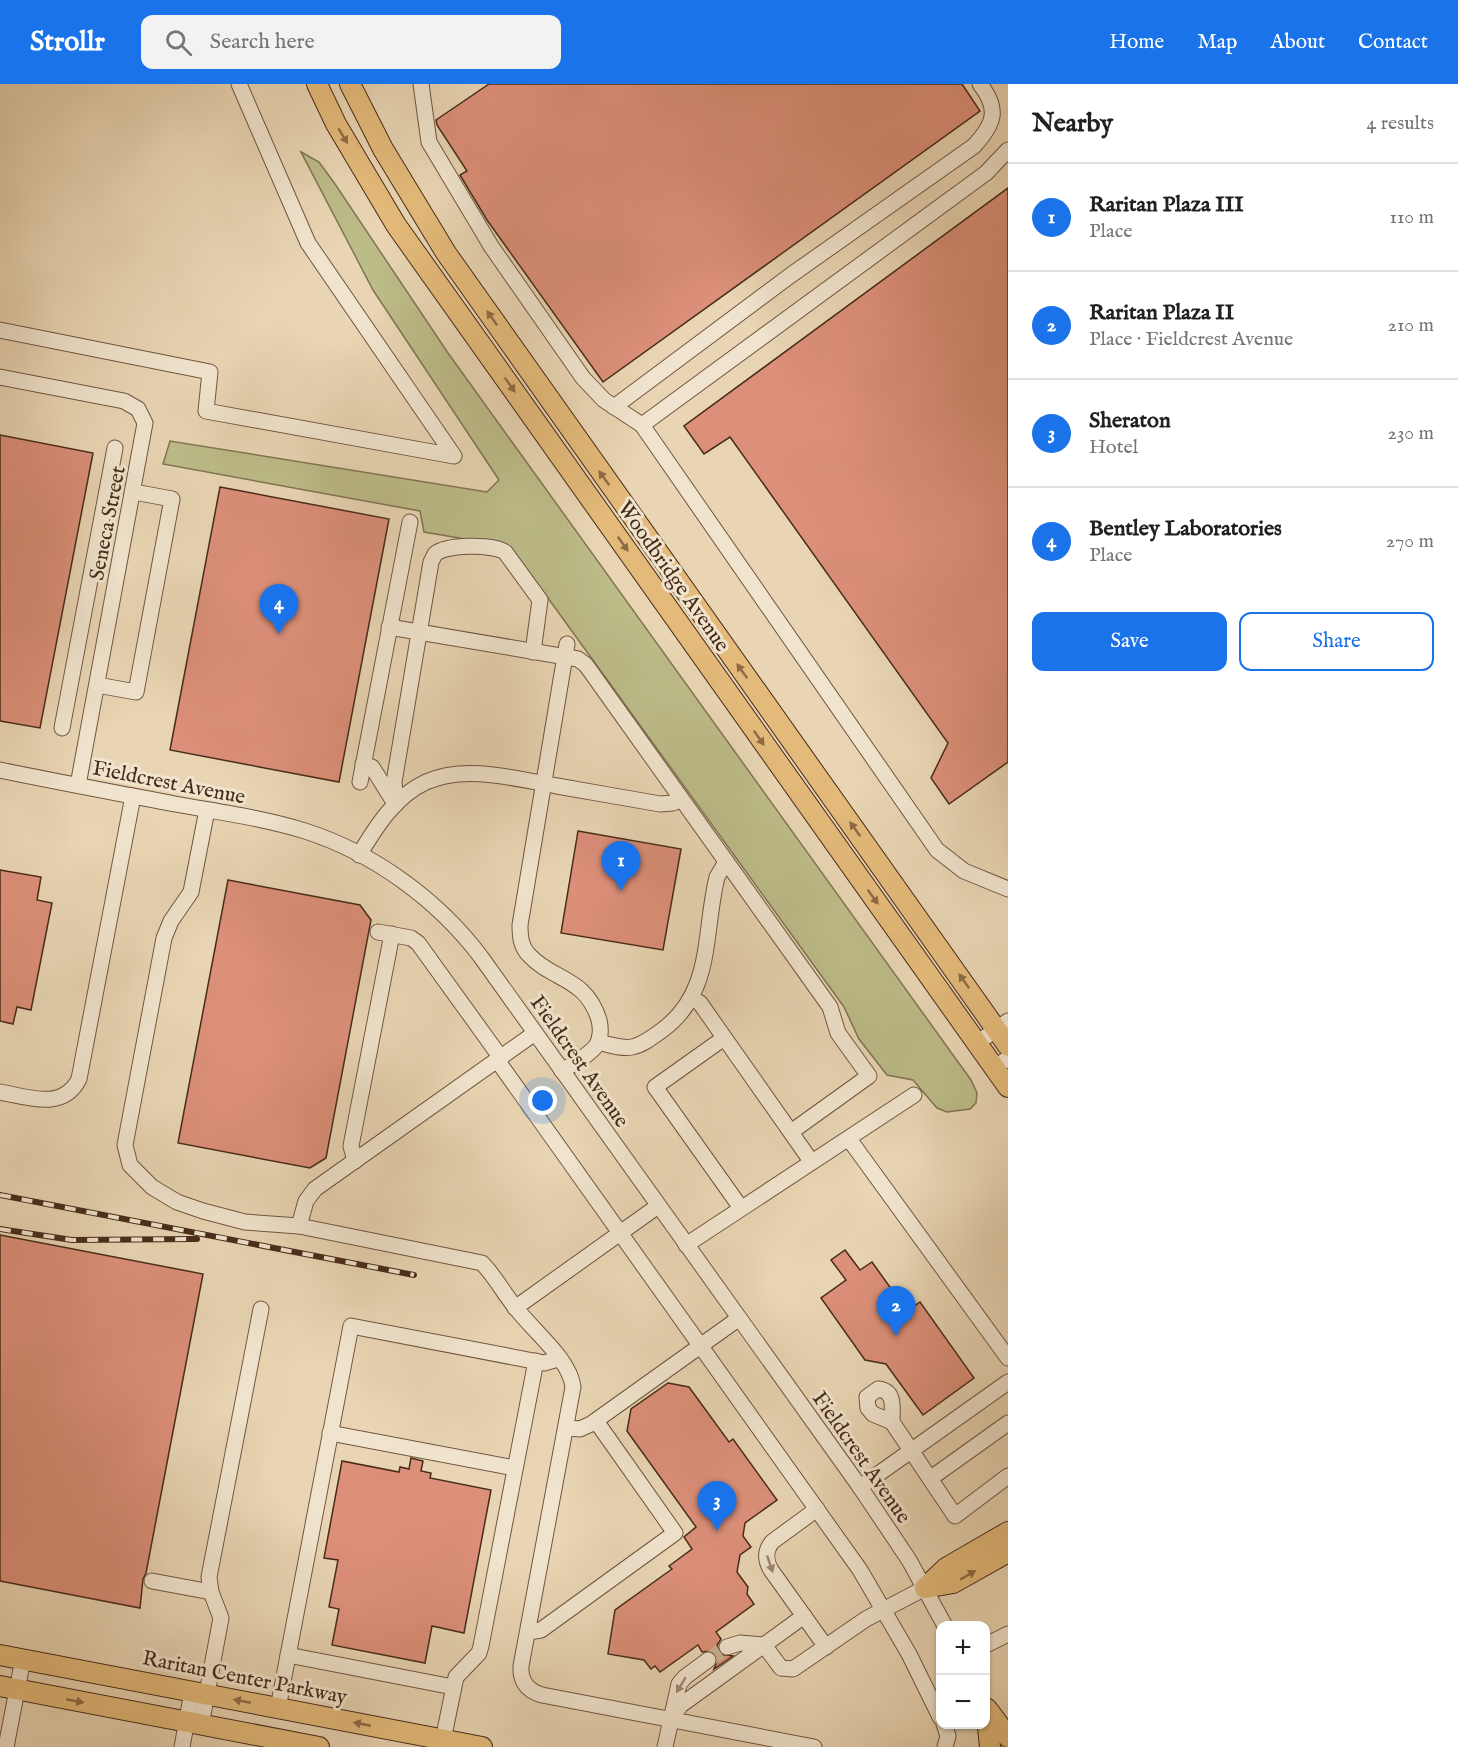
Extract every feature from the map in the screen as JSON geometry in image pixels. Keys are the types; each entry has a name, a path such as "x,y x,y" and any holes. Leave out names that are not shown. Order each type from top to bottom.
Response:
{"main road":[{"name":"Woodbridge Avenue","path":"317,84 336,124 396,225 977,1043 1001,1063 1008,1087"},
{"name":"Woodbridge Avenue","path":"350,84 382,149 446,253 1002,1025 1008,1046"},
{"path":"925,1588 946,1568 1008,1532"},
{"path":"925,1588 953,1583 1008,1552"},
{"name":"Raritan Center Parkway","path":"0,1655 482,1747"},
{"path":"9,1688 319,1747"},
{"path":"990,1712 1008,1737"},
{"path":"988,1729 990,1747"}],"street":[{"path":"0,330 210,372 206,411 454,456 308,243 239,84"},
{"path":"421,84 429,142 491,246 583,378 614,407 642,425 937,850 964,872 1008,889"},
{"path":"614,407 790,275 974,146 991,128 992,112 987,93 980,84"},
{"path":"642,425 986,173 1008,150"},
{"name":"Seneca Street","path":"0,377 124,401 134,406 143,418 146,429 78,785"},
{"path":"62,728 115,448"},
{"path":"97,685 136,692 172,500 134,492"},
{"path":"360,782 410,522"},
{"path":"99,531 125,536"},
{"path":"396,804 394,782 419,632 435,554 448,548 497,548 509,555 540,600 533,652"},
{"path":"389,627 533,652 566,651 586,665 833,1012 838,1033 869,1076 791,1132"},
{"path":"80,634 106,639"},
{"path":"562,1071 593,1049 598,1042 600,1024 590,1001 572,983 530,957 520,936 566,651"},
{"path":"363,764 374,770 396,804"},
{"name":"Fieldcrest Avenue","path":"0,770 296,829 359,855 414,890 458,929 860,1487 925,1588 942,1621"},
{"path":"359,855 396,804 421,785 451,775 484,774 660,804 674,803 681,799"},
{"path":"0,1092 54,1100 69,1093 79,1079 133,796"},
{"path":"207,810 192,888 171,921 164,938 125,1155 130,1165 152,1187 189,1207 245,1222 299,1227 478,1261 486,1267 515,1308 537,1329 573,1383 567,1428 521,1671 523,1681 532,1692 814,1747"},
{"path":"598,1042 627,1049 642,1045 678,1019 693,999 699,982 717,877 726,862"},
{"path":"355,1161 351,1146 385,933 411,938 422,946 620,1232 817,1509 884,1609 936,1709"},
{"path":"693,999 700,1004 811,1161"},
{"path":"977,1043 1002,1025"},
{"path":"299,1227 308,1196 535,1033"},
{"path":"724,1038 655,1088 741,1208"},
{"path":"686,1245 914,1095"},
{"path":"849,1139 1008,1358"},
{"path":"515,1308 658,1206"},
{"path":"182,1747 194,1723 221,1618 211,1592 209,1577 261,1309"},
{"path":"567,1428 583,1428 596,1421 738,1319"},
{"path":"278,1708 351,1326 536,1361 549,1363 558,1359"},
{"path":"443,1740 456,1677 479,1653 482,1646 536,1361"},
{"path":"860,1487 1008,1382"},
{"path":"528,1632 541,1630 675,1533 596,1421"},
{"path":"892,1422 955,1516 1008,1476"},
{"path":"931,1478 1008,1423"},
{"path":"330,1433 515,1468"},
{"path":"817,1509 772,1542 766,1553 768,1566 826,1647"},
{"path":"152,1581 211,1592"},
{"path":"764,1645 778,1666 786,1670 796,1669 884,1609 925,1588"},
{"path":"670,1719 681,1705 804,1617"},
{"path":"990,1643 1008,1634"},
{"path":"727,1647 740,1643 764,1645"},
{"path":"288,1655 453,1687"},
{"path":"6,1747 9,1688 23,1659"},
{"path":"665,1747 670,1719 682,1680 708,1660"},
{"path":"990,1716 1003,1747"},
{"path":"945,1729 948,1736 945,1747"}],"green space":[{"path":"301,152 319,162 335,184 448,353 971,1080 977,1093 976,1103 970,1109 947,1112 937,1108 913,1080 887,1075 859,1039 844,1007 511,547 424,532 420,511 163,464 170,441 487,492 499,480 373,290"}],"building":[{"path":"489,84 962,84 980,111 603,382 487,220 460,175 467,171 437,125 436,120"},
{"path":"1008,188 1008,762 949,804 931,778 948,743 730,437 704,454 684,426"},
{"path":"0,435 93,453 40,728 0,721"},
{"path":"220,487 389,519 339,782 170,750"},
{"path":"578,831 681,849 663,950 561,933"},
{"path":"0,870 41,877 37,900 52,903 31,1010 17,1007 13,1024 0,1021"},
{"path":"228,880 360,905 371,920 326,1158 310,1168 178,1143"},
{"path":"0,1235 203,1274 143,1579 140,1608 0,1581"},
{"path":"845,1250 860,1270 872,1262 907,1311 920,1302 974,1378 923,1415 886,1364 865,1360 821,1298 846,1280 831,1260"},
{"path":"668,1383 689,1387 729,1442 733,1439 777,1500 745,1523 743,1536 751,1547 740,1555 737,1572 748,1587 747,1594 754,1604 716,1632 721,1639 717,1645 720,1654 733,1656 714,1669 718,1659 716,1655 711,1651 702,1652 698,1645 660,1672 655,1666 651,1669 644,1660 608,1654 615,1610 672,1569 669,1566 692,1549 684,1537 696,1527 627,1431 631,1409"},
{"path":"411,1458 423,1461 421,1471 431,1473 430,1478 491,1490 464,1633 432,1626 425,1663 332,1645 339,1609 329,1607 338,1560 324,1558 342,1461 399,1472 400,1467 409,1469"}],"tunnel":[{"path":"708,1660 727,1647"}],"railway":[{"path":"0,1195 414,1275"},
{"path":"0,1229 72,1240 197,1239"}],"place":[{"name":"Bentley Laboratories","path":"279,634"},
{"name":"Raritan Plaza III","path":"621,891"},
{"name":"Raritan Plaza II","path":"896,1336"},
{"name":"Sheraton","path":"717,1531"}]}
